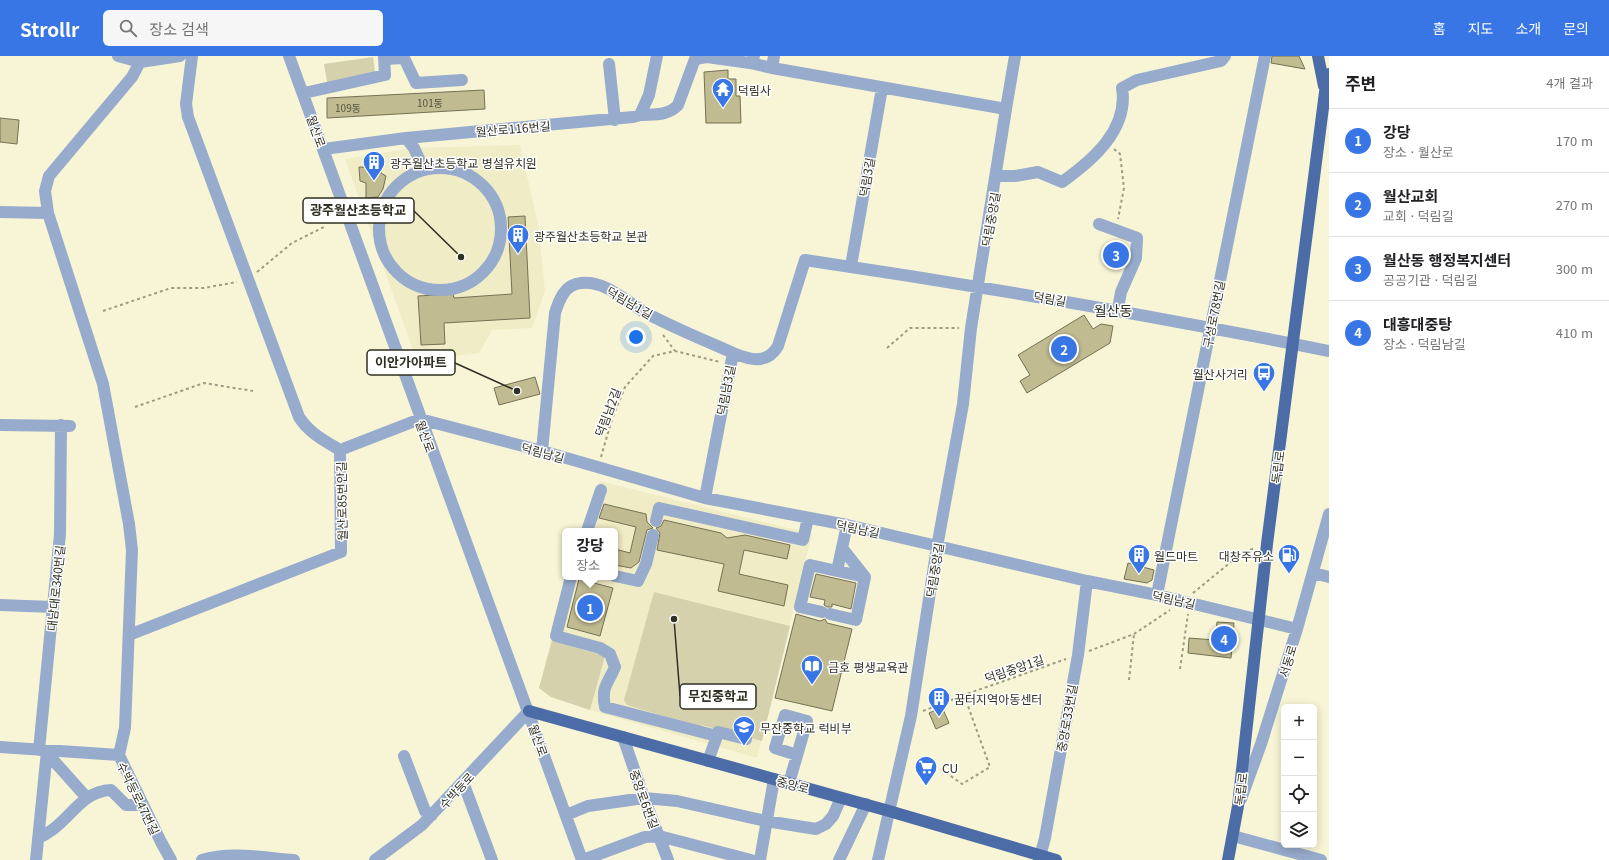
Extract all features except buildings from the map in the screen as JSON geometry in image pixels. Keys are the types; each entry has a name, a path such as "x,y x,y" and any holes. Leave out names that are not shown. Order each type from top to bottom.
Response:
{"main road":[{"path":"1318,56 1327,89"},
{"name":"독립로","path":"1228,860 1238,806 1259,619 1293,344 1329,74"},
{"name":"중앙로","path":"529,711 889,810 1040,858 1056,860"}],"street":[{"path":"118,56 140,62 174,56"},
{"path":"192,56 186,104 188,117 299,418 305,426 317,436 340,450 420,419"},
{"name":"월산로","path":"289,56 304,93 420,419 529,711 582,860"},
{"path":"640,115 649,95 657,56"},
{"path":"772,68 774,56"},
{"name":"덕림중앙길","path":"878,860 911,716 937,547 963,404 971,328 997,176 1015,56"},
{"path":"997,176 1014,176 1038,172 1062,182 1075,172 1105,143 1121,119 1124,99 1122,88 1137,80 1221,61 1225,56"},
{"name":"구성로78번길","path":"1157,595 1265,56"},
{"path":"304,93 385,75 384,57 404,58 416,83 462,80"},
{"name":"월산로116번길","path":"324,149 406,138 615,120 640,115 666,113 673,110 678,105 695,59 707,57 752,60"},
{"path":"752,60 772,68 1006,109"},
{"path":"119,755 125,728 132,550 116,450 103,384 48,213 45,191 49,176 132,77 140,62"},
{"path":"609,64 615,120"},
{"name":"덕림3길","path":"851,266 882,88"},
{"path":"406,138 414,148 424,170"},
{"path":"445,168 465,173 482,184 494,201 500,220 500,241 492,260 479,275 461,286 441,290 422,287 404,278 390,264 381,247 379,227 381,212 392,191 406,178 424,170 445,168"},
{"path":"0,212 48,213"},
{"path":"364,212 381,212"},
{"path":"1099,224 1137,238 1136,258 1121,292 1118,310"},
{"name":"덕림길","path":"805,260 978,285 1210,326 1329,351"},
{"name":"덕림남3길","path":"705,498 732,358 750,360 767,358 774,353 778,346 805,260"},
{"name":"덕림남1길","path":"542,451 555,313 559,298 575,284 581,282 600,285 646,313 732,358"},
{"name":"덕림남길","path":"420,419 542,451 705,498 847,525 1087,581 1157,595 1298,629"},
{"name":"대남대로340번길","path":"0,425 65,426 60,534 53,606 36,860"},
{"name":"월산로85번안길","path":"129,635 341,552 340,450"},
{"path":"588,528 601,490"},
{"path":"656,521 659,508 803,540 808,518"},
{"name":"서동로","path":"1238,806 1261,744 1298,629 1329,514"},
{"path":"836,571 847,525"},
{"path":"618,577 638,581 646,564 652,535"},
{"path":"842,548 865,577"},
{"path":"810,565 865,577 856,620 800,606 810,565"},
{"path":"1313,573 1329,577"},
{"path":"570,580 556,636 600,648 610,654 615,667 605,683 603,697 605,707 717,736"},
{"name":"중앙로33번길","path":"1040,858 1045,838 1078,654 1087,581"},
{"path":"0,605 53,606"},
{"name":"수박등로","path":"375,860 400,842 432,815 529,711"},
{"path":"708,761 718,732 746,739"},
{"name":"중앙로6번길","path":"623,737 644,798 668,860"},
{"name":"수박등로47번길","path":"0,747 119,755 171,860"},
{"path":"43,750 87,798"},
{"path":"789,783 797,755"},
{"path":"404,756 425,811 432,815"},
{"path":"760,860 774,779"},
{"path":"463,782 492,860"},
{"path":"38,838 53,830 81,802 100,791 111,790 126,805 143,805"},
{"path":"566,815 588,806 644,798 677,800 766,821 816,829 826,824 833,816 841,798"},
{"path":"839,860 866,804"},
{"path":"582,860 645,837 659,836 751,860"},
{"path":"1233,836 1322,860"},
{"path":"202,860 222,857 250,856 294,860"}],"path":[{"path":"1105,143 1120,154 1124,188 1116,230"},
{"path":"103,311 171,288 204,288 248,278 292,243 324,227"},
{"path":"887,348 910,328 971,328"},
{"name":"덕림남2길","path":"598,467 612,419 625,388 653,356 675,351 732,358"},
{"path":"135,407 204,383 253,391"},
{"path":"1180,669 1189,603"},
{"path":"1129,680 1134,634"},
{"name":"덕림중앙1길","path":"911,716 964,694 1078,654"},
{"path":"941,769 962,784 990,767 964,694"}],"shaded area":[{"path":"373,57 376,80 328,87 324,64"},
{"path":"520,145 538,224 545,291 532,328 492,330 479,353 448,357 437,368 420,370 345,159 414,148"},
{"path":"600,481 812,534 757,758 590,710 551,697 539,688 566,580 618,580 618,528 583,528"},
{"path":"654,592 790,626 762,741 702,725 699,727 627,705 624,700"},
{"path":"552,641 605,656 590,710 551,697 539,688"}],"place":[{"name":"덕림사","path":"723,108"},
{"name":"광주월산초등학교 병설유치원","path":"374,182"},
{"name":"광주월산초등학교 본관","path":"518,254"},
{"name":"월산동 행정복지센터","path":"1116,255"},
{"name":"광주월산초등학교","path":"461,257"},
{"name":"월산교회","path":"1064,349"},
{"name":"이안가아파트","path":"517,391"},
{"name":"월산사거리","path":"1264,392"},
{"name":"월드마트","path":"1139,574"},
{"name":"대창주유소","path":"1289,574"},
{"name":"강당","path":"590,608"},
{"name":"무진중학교","path":"674,619"},
{"name":"대흥대중탕","path":"1224,639"},
{"name":"금호 평생교육관","path":"812,686"},
{"name":"꿈터지역아동센터","path":"939,718"},
{"name":"무잔중학교 럭비부","path":"744,746"},
{"name":"CU","path":"926,786"}],"district":[{"name":"월산동","path":"1113,310"}]}
